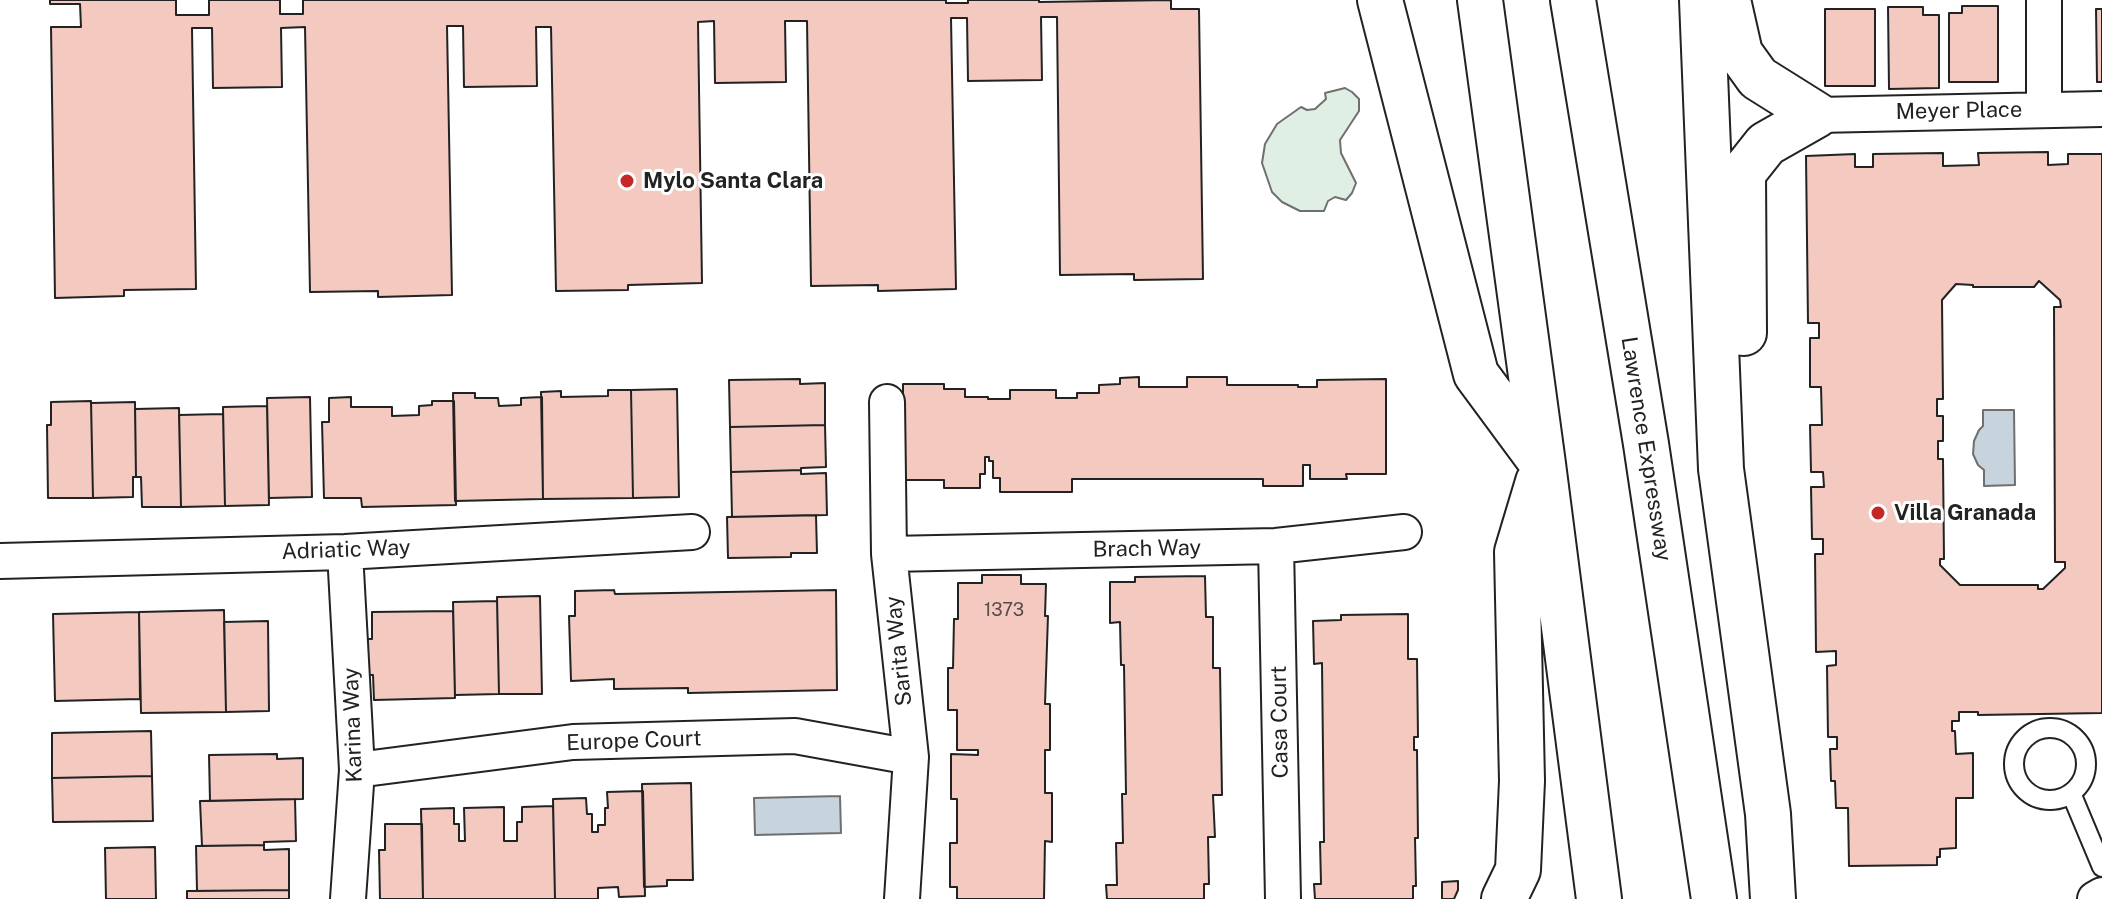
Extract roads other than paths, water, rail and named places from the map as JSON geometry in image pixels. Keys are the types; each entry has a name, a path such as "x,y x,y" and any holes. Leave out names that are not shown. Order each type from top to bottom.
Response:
{"highway":[{"path":"1380,0 1476,374 1543,464"},
{"path":"1480,0 1599,899"},
{"name":"Lawrence Expressway","path":"1573,0 1646,444 1714,899"},
{"path":"1702,0 1721,469 1768,814 1773,899"},
{"path":"1721,469 1744,352 1743,173 1766,144 1817,115 1758,78 1740,53 1728,0"},
{"path":"1504,899 1518,870 1522,781 1517,552 1543,464"},
{"path":"1768,814 1790,899"}],"street":[{"path":"2044,0 2044,109"},
{"name":"Meyer Place","path":"1817,115 2102,109"},
{"name":"Sarita Way","path":"887,402 889,554 911,757 902,899"},
{"name":"Adriatic Way","path":"0,561 345,552 692,532"},
{"name":"Brach Way","path":"889,554 1276,546 1404,532"},
{"name":"Casa Court","path":"1276,546 1283,899"},
{"name":"Karina Way","path":"345,552 357,770 348,899"},
{"name":"Europe Court","path":"357,770 573,742 795,736 911,757"},
{"path":"2095,899 2102,895"}],"lane":[{"path":"2047,728 2070,733 2094,761 2079,786 2060,799 2048,800 2026,791 2014,770 2014,758 2026,737 2047,728"},
{"path":"2071,793 2102,867"}],"place":[{"name":"Mylo Santa Clara","path":"627,181"},
{"name":"Villa Granada","path":"1878,513"}]}
